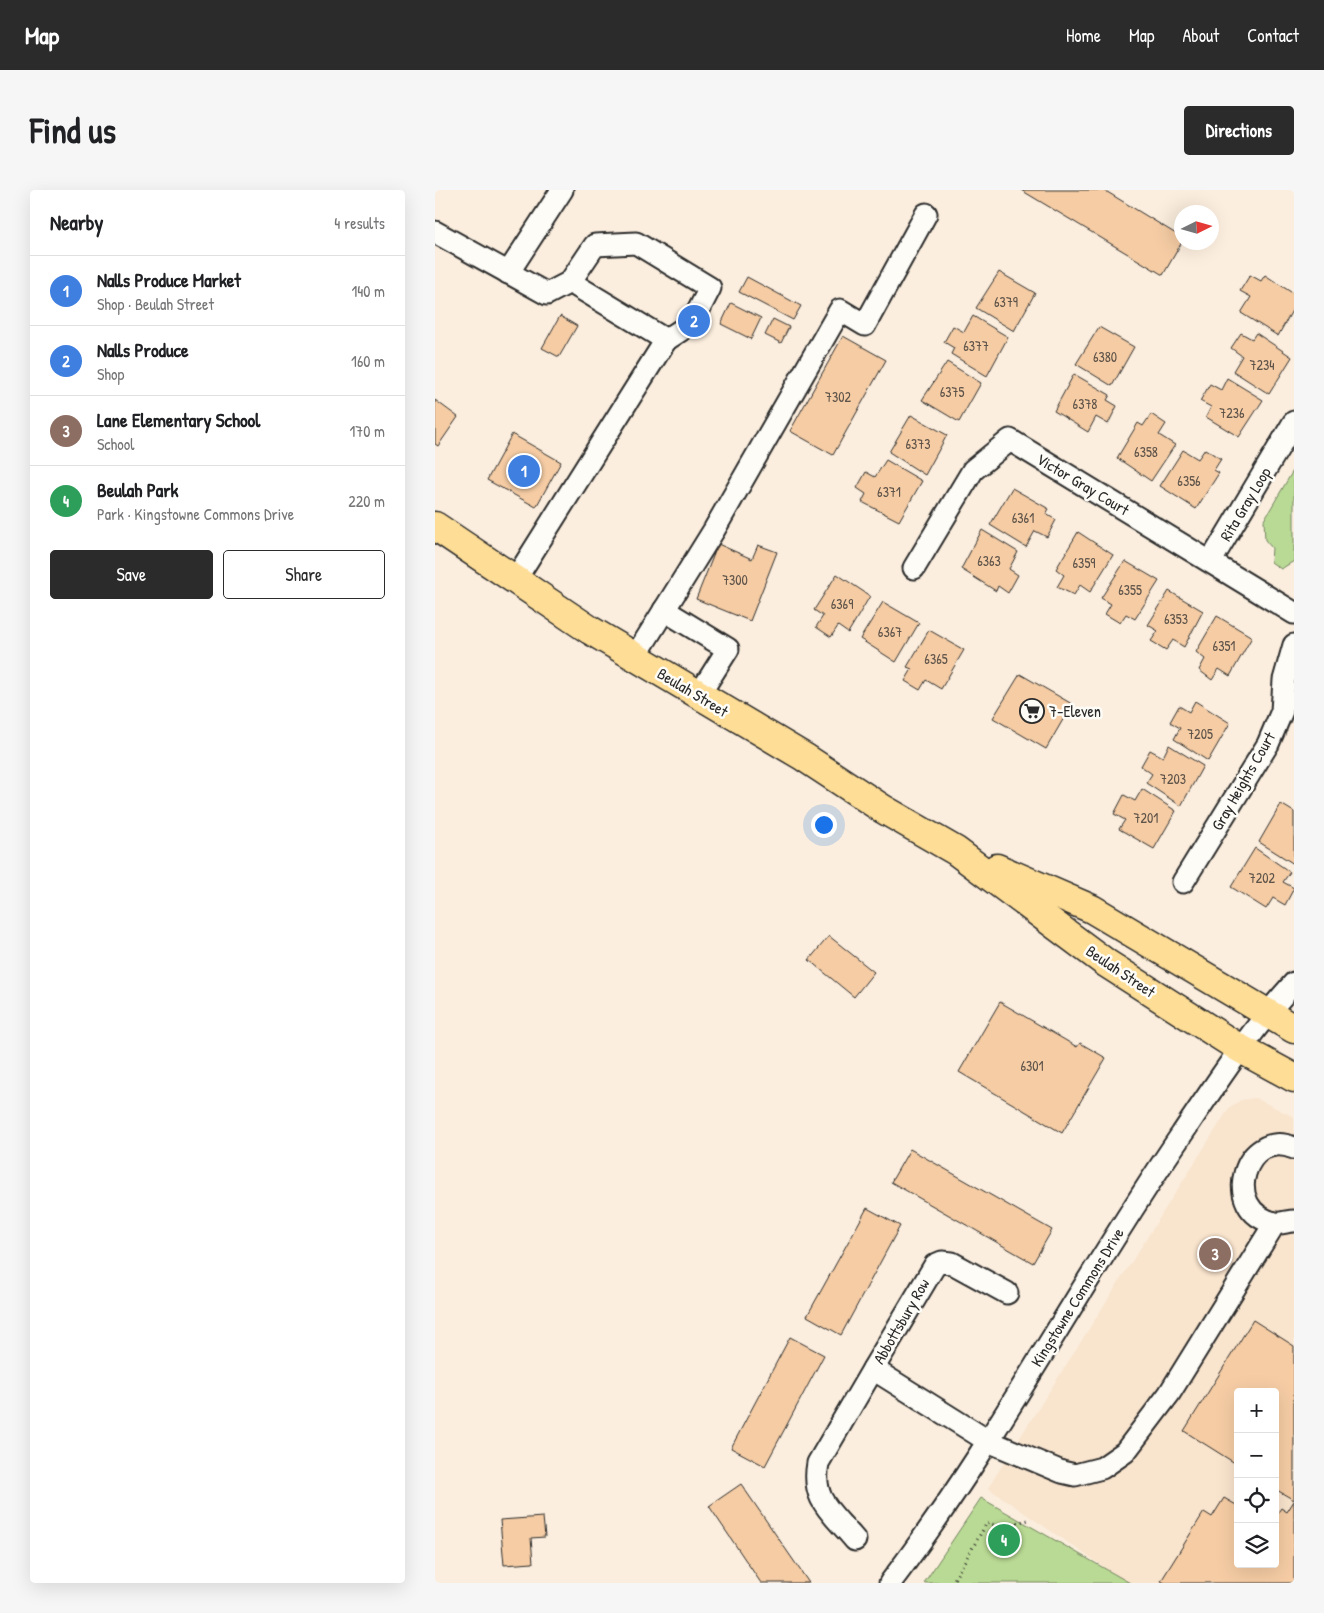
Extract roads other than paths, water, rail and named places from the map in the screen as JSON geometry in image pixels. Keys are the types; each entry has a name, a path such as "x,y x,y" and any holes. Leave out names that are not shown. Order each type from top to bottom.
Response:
{"main road":[{"name":"Beulah Street","path":"435,526 590,630 804,757 883,809 956,851 1092,909 1294,1029"},
{"name":"Beulah Street","path":"956,851 1106,963 1239,1048 1294,1078"}],"street":[{"path":"508,273 562,190"},
{"path":"635,657 714,530 840,310 865,325 926,214"},
{"path":"435,232 547,294 569,282 595,245 636,244 710,288 692,323 666,340 515,580"},
{"path":"569,282 666,340"},
{"name":"Rita Gray Loop","path":"1211,561 1294,422"},
{"name":"Victor Gray Court","path":"914,568 973,470 1010,440 1294,613"},
{"path":"664,610 728,650 699,695"},
{"name":"Gray Heights Court","path":"1183,882 1268,744 1282,711 1284,680 1294,645"},
{"name":"Kingstowne Commons Drive","path":"889,1583 920,1544 988,1441 1143,1189 1239,1048 1294,983"},
{"path":"1285,1222 1257,1215 1245,1198 1242,1178 1250,1160 1266,1147 1287,1145 1294,1148"},
{"name":"Abbottsbury Row","path":"873,1369 988,1441 1062,1472 1075,1475 1102,1468 1125,1452 1169,1394 1285,1222"},
{"name":"Abbottsbury Row","path":"855,1540 818,1496 815,1480 818,1462 935,1265 942,1262 952,1262 1007,1293"}],"place":[{"name":"Nalls Produce","path":"694,321"},
{"name":"Nalls Produce Market","path":"524,471"},
{"name":"7-Eleven","path":"1032,711"},
{"name":"Lane Elementary School","path":"1215,1254"},
{"name":"Beulah Park","path":"1004,1540"}]}
